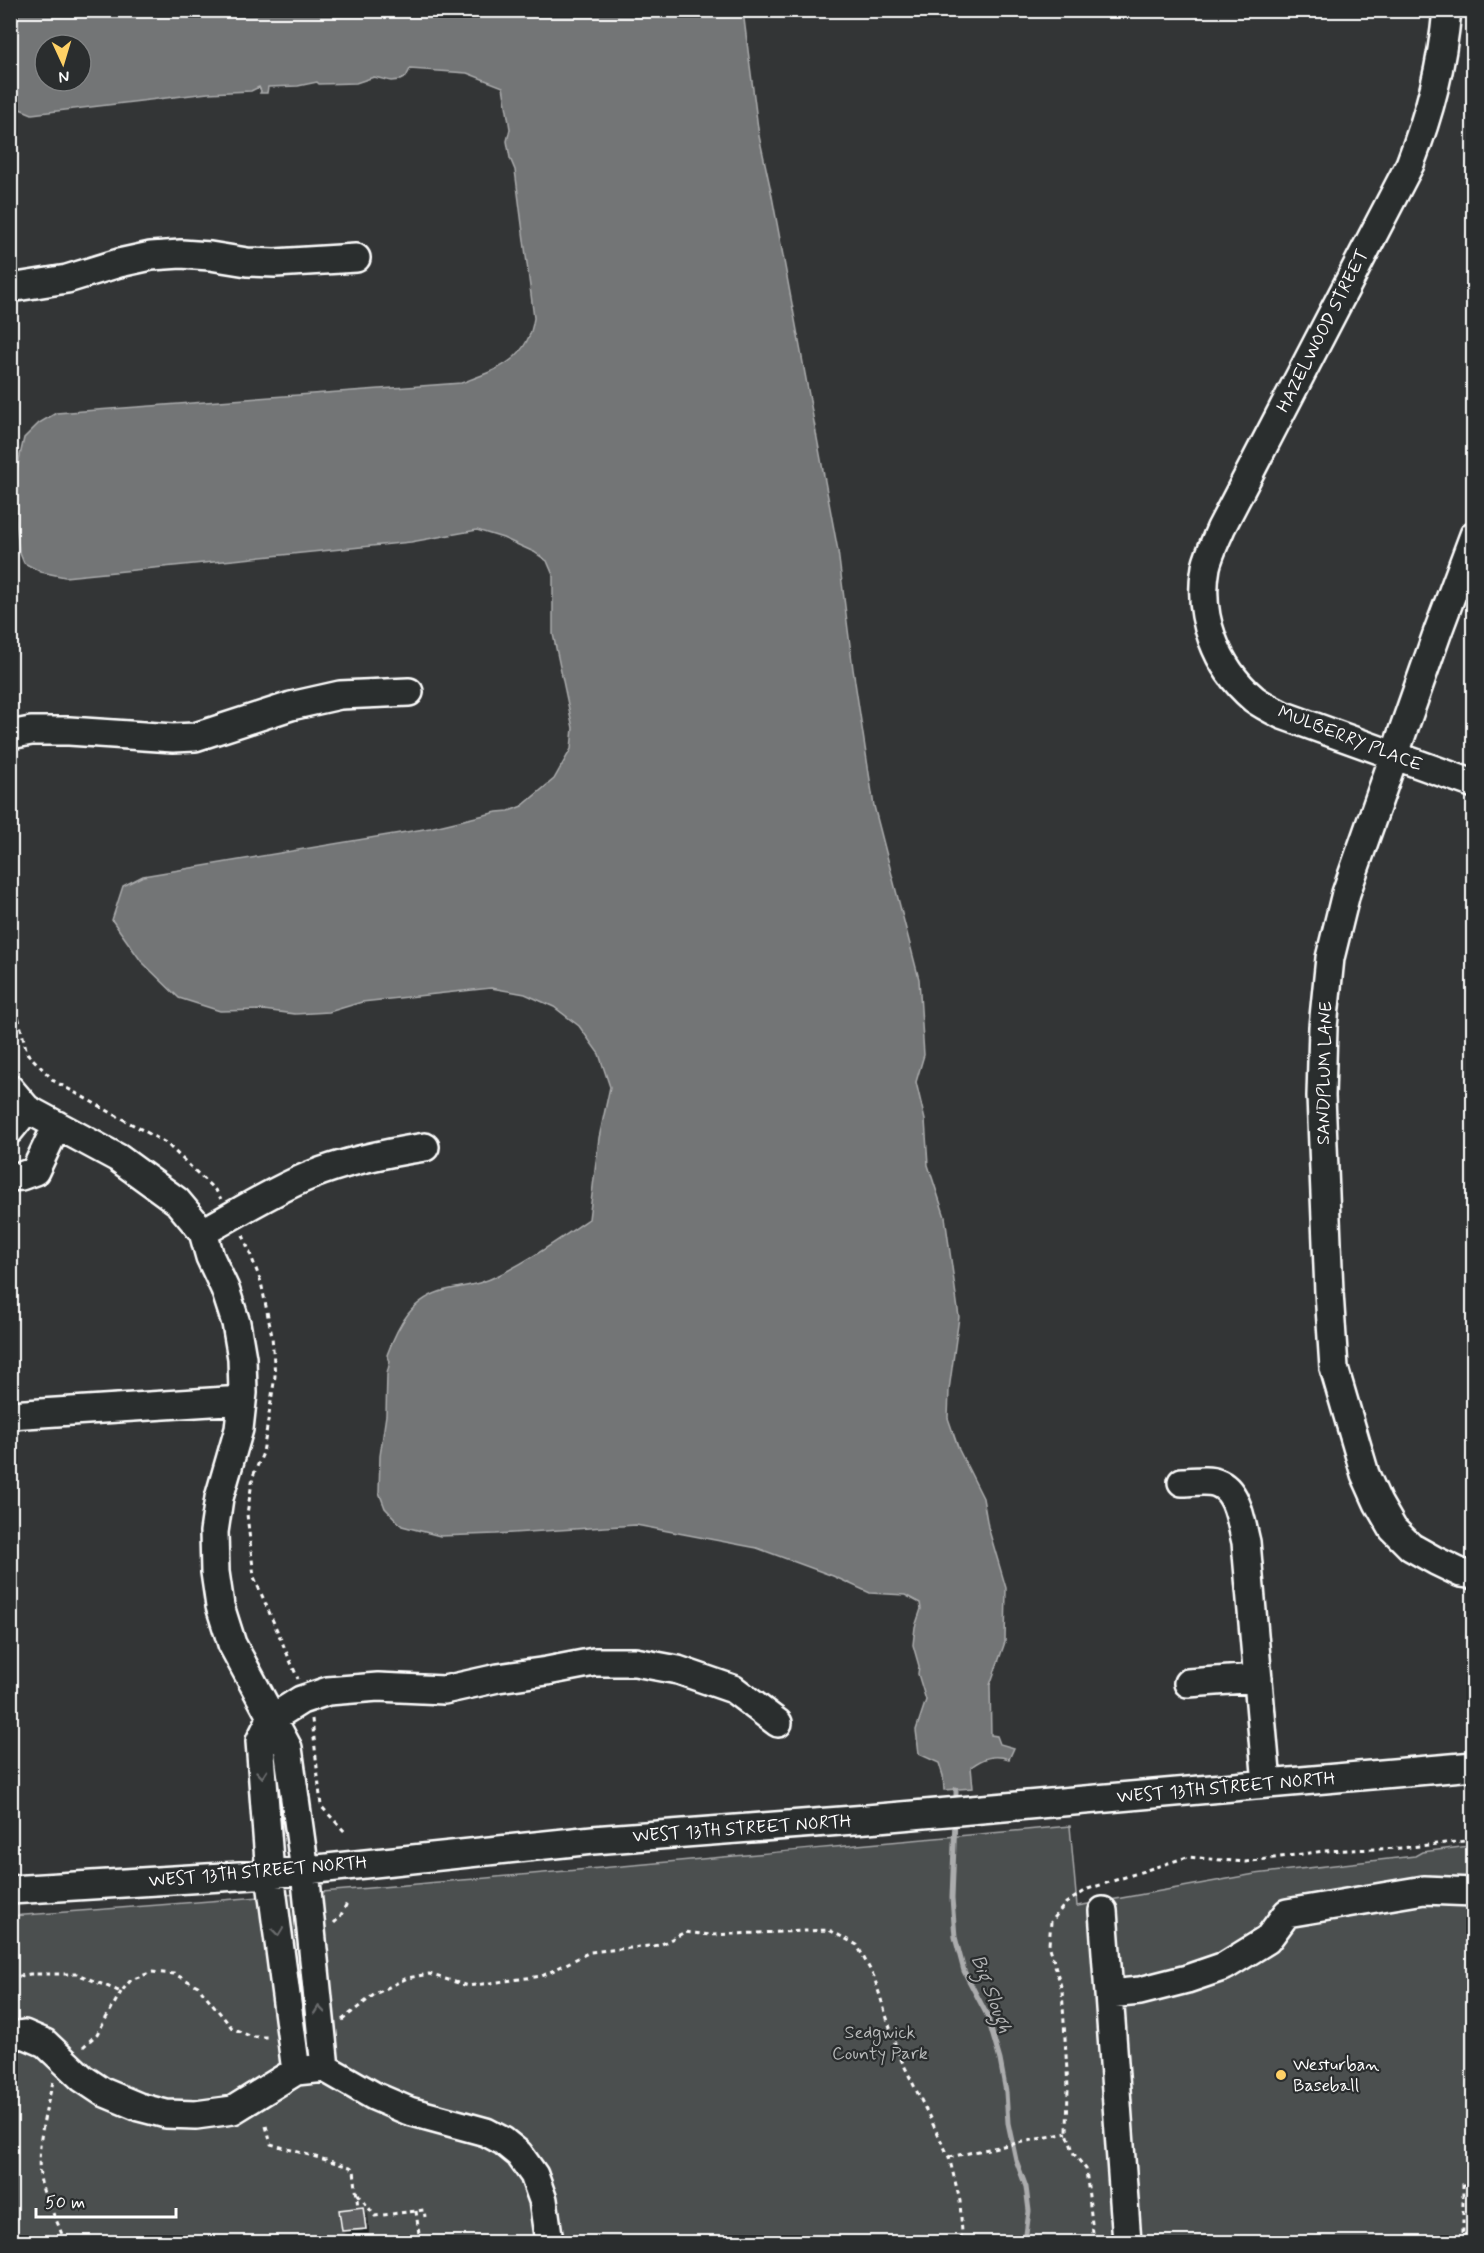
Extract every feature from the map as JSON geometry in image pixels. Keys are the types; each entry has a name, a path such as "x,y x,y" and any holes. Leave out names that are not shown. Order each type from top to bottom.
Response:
{"street":[{"name":"HAZELWOOD STREET","path":"1216,649 1208,626 1203,594 1206,565 1221,528 1410,164 1428,116 1440,68 1447,10"},
{"path":"10,288 67,279 151,256 181,254 275,263 356,258"},
{"name":"SANDPLUM LANE","path":"1473,535 1346,892 1330,958 1323,1027 1321,1096 1334,1368 1365,1474 1377,1503 1393,1529 1412,1547 1461,1573 1473,1575"},
{"name":"MULBERRY PLACE","path":"1216,649 1234,680 1255,700 1282,715 1473,784"},
{"path":"10,735 31,731 69,731 173,738 195,737 291,706 340,695 409,692"},
{"path":"10,1130 19,1099 57,1125 118,1158 177,1201 203,1232 210,1257 225,1289 236,1323 242,1358 242,1400 239,1429 219,1498 214,1532 215,1572 220,1606 232,1644 288,1748 305,1871 325,2068"},
{"path":"10,1177 35,1171 57,1125"},
{"path":"203,1232 273,1193 308,1177 343,1164 387,1152 425,1147"},
{"path":"10,1416 242,1400"},
{"path":"1182,1482 1216,1482 1228,1490 1239,1513 1246,1542 1268,1784"},
{"path":"296,2071 270,1874 260,1741 271,1719 301,1700 328,1691 378,1687 444,1690 498,1678 594,1662 635,1662 689,1674 733,1689 778,1723"},
{"path":"1188,1683 1258,1678"},
{"name":"WEST 13TH STREET NORTH","path":"10,1890 270,1874 593,1840 867,1819 1473,1766"},
{"path":"1109,1994 1140,1992 1225,1966 1268,1940 1287,1913 1424,1890 1473,1892"},
{"path":"1102,1911 1127,2242"},
{"path":"10,2036 24,2034 45,2043 82,2078 103,2092 138,2107 166,2114 196,2115 232,2110 296,2071 325,2068 374,2096 409,2111 486,2132 503,2141 519,2154 534,2175 543,2200 549,2242"}],"path":[{"path":"334,2024 347,2017 375,1994 407,1978 429,1974 468,1986 542,1976 590,1952 660,1945 686,1932 710,1935 829,1930 857,1945 874,1977 898,2053 949,2157 960,2201 962,2233 960,2242"},
{"path":"64,2242 63,2234 44,2192 39,2164 46,2107 57,2067 97,2034 121,1992 131,1980 152,1972 174,1974 198,1986 232,2028 252,2037 272,2037"},
{"path":"10,1978 30,1974 77,1974 121,1992"},
{"path":"266,2126 272,2144 354,2170 358,2208"},
{"path":"949,2157 1066,2133"},
{"path":"1463,2242 1463,2183 1473,2171"},
{"path":"357,2193 375,2216 424,2210 425,2217"},
{"path":"416,2211 420,2242"}],"green space":[{"name":"Sedgwick County Park","path":"1070,1826 1077,1906 1255,1874 1415,1856 1422,1852 1469,1846 1473,1849 1473,2242 11,2242 11,1916 408,1885"}],"shaded area":[{"path":"19,11 743,11 759,136 838,551 874,806 919,979 924,1055 916,1082 925,1120 928,1165 945,1217 959,1317 949,1390 948,1418 959,1450 983,1498 988,1527 1006,1588 1005,1642 990,1685 991,1735 997,1736 1000,1744 1014,1748 1009,1759 989,1758 971,1767 973,1788 944,1790 939,1763 919,1754 916,1730 926,1700 918,1674 919,1666 913,1645 915,1627 921,1609 920,1603 905,1595 870,1593 833,1576 757,1548 636,1525 440,1536 402,1526 385,1508 379,1492 380,1456 390,1361 387,1355 396,1333 408,1314 424,1299 434,1294 491,1279 511,1269 589,1219 599,1138 610,1087 599,1054 579,1026 554,1007 525,994 491,988 362,1002 329,1012 295,1014 263,1010 220,1011 179,998 141,961 112,920 123,886 143,876 430,828 509,811 522,806 554,779 571,749 573,728 553,634 553,575 547,561 534,552 503,538 477,530 411,542 65,577 41,572 24,563 19,551 13,486 24,438 39,423 56,413 461,383 498,368 517,354 531,333 534,318 515,170 507,141 510,129 503,87 467,73 410,69 406,77 391,81 374,77 356,83 319,84 317,82 298,86 268,87 267,93 260,93 259,87 251,91 208,93 32,114 20,109 16,117 11,110 11,50"}],"building":[{"path":"363,2207 366,2229 342,2231 339,2210"}],"waterway":[{"name":"Big Slough","path":"956,1789 956,1803"},
{"name":"Big Slough","path":"955,1819 952,1898 955,1937 964,1971 987,2015 1000,2060 1006,2092 1008,2123 1016,2160 1026,2187 1029,2211 1025,2242"}],"place":[{"name":"Westurban Baseball","path":"1281,2075"}]}
